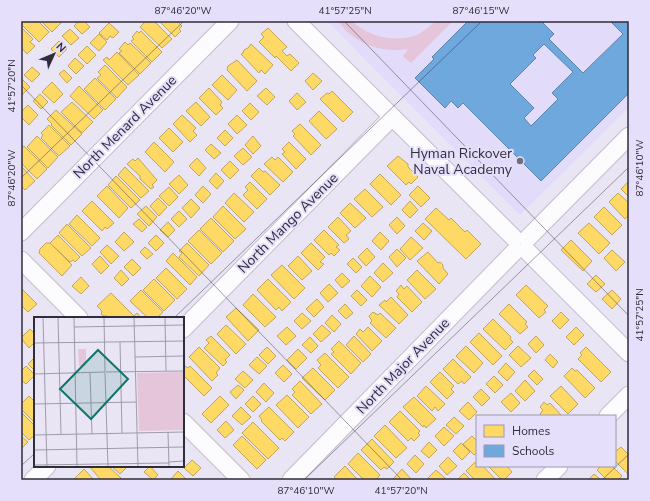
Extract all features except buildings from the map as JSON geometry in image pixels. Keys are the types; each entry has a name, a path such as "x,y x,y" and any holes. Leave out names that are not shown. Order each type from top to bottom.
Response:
{"street":[{"name":"North Menard Avenue","path":"21,232 230,21"},
{"path":"296,21 629,353"},
{"name":"North Mango Avenue","path":"184,328 392,117"},
{"name":"North Major Avenue","path":"291,480 629,136"},
{"path":"21,260 78,317"},
{"path":"609,415 629,395"},
{"path":"184,423 241,480"},
{"path":"33,480 46,467"},
{"path":"545,480 558,467"}],"shaded area":[{"name":"Hyman Rickover Naval Academy","path":"327,21 629,21 629,107 520,215"},
{"path":"338,21 352,21 359,27 374,35 400,38 417,35 437,21 453,21 411,63 403,56 408,49 388,50 369,45 352,36"}],"place":[{"name":"Hyman Rickover Naval Academy","path":"520,161"}]}
